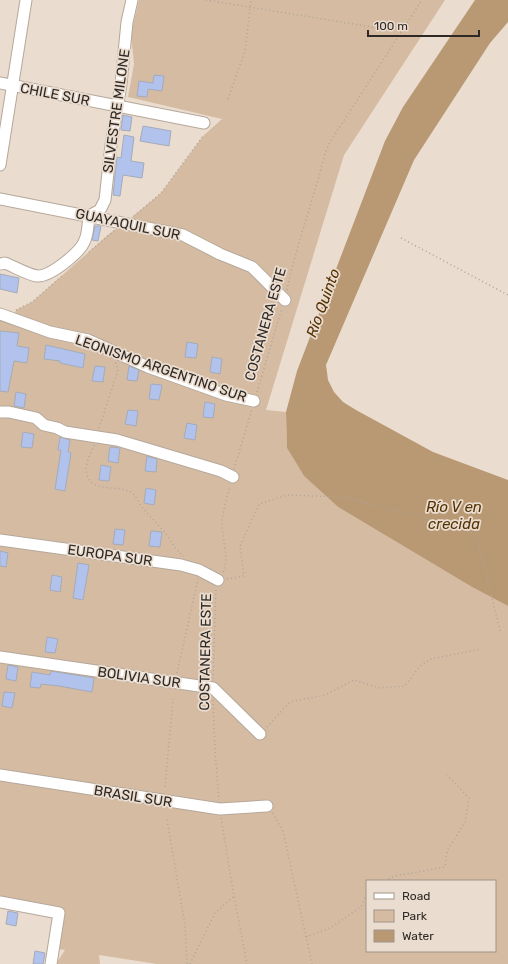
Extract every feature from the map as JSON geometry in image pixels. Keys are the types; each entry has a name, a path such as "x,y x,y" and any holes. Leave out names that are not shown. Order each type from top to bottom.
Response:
{"street":[{"path":"0,165 26,0"},
{"name":"SILVESTRE MILONE","path":"89,216 100,210 104,200 121,84 127,22 132,0"},
{"name":"CHILE SUR","path":"0,83 204,123"},
{"name":"GUAYAQUIL SUR","path":"0,199 183,234 220,254 252,267 285,300"},
{"path":"0,264 5,263 36,276 54,271 80,249 85,241 89,216"},
{"name":"LEONISMO ARGENTINO SUR","path":"0,314 50,332 88,340 148,367 226,394 254,401"},
{"path":"0,412 10,412 36,418 44,425 57,428 65,432 117,440 221,471 233,477"},
{"name":"EUROPA SUR","path":"0,540 181,565 199,570 218,580"},
{"name":"BOLIVIA SUR","path":"0,657 213,688"},
{"path":"213,688 260,734"},
{"name":"BRASIL SUR","path":"0,775 220,809 267,806"},
{"path":"0,902 59,913 51,964"}],"path":[{"path":"206,0 384,29"},
{"path":"228,99 245,52 251,0"},
{"name":"COSTANERA ESTE","path":"248,964 234,896 220,809 215,750 213,688 215,592 218,580 224,570 226,559 223,542 222,520 238,452 285,300 293,262 321,172 324,154 330,142 422,0"},
{"path":"126,222 161,193 203,136"},
{"path":"401,238 508,295"},
{"path":"98,432 118,370 115,361 112,358"},
{"path":"94,445 86,467 88,477 92,483 96,486 124,488 134,493 141,506 179,552 188,559"},
{"path":"218,580 244,576 240,546 259,504 287,495 343,497 420,516 476,534 501,634"},
{"path":"176,675 198,579"},
{"path":"260,734 290,702 325,695 354,680 380,688 405,686 420,666 431,659 481,649"},
{"path":"165,787 174,699"},
{"path":"386,880 395,876 445,867 447,851 465,822 469,798 447,775"},
{"path":"267,806 276,817 283,831 312,964"},
{"path":"167,820 185,925 187,964"},
{"path":"306,937 330,928 361,907 366,894"},
{"path":"190,964 215,913 234,896"}],"green space":[{"path":"139,0 445,0 344,155 266,410 286,412 287,448 304,476 338,507 472,587 508,606 508,964 157,964 99,955 100,964 56,964 65,950 53,948 59,913 0,902 0,314 11,323 16,310 32,302 109,234 161,193 203,136 222,119 128,97 134,64 131,34"}],"water":[{"name":"Río V en crecida","path":"475,0 508,0 508,22 490,43 414,160 326,365 328,380 334,392 343,402 433,452 508,480 508,606 472,587 338,507 304,476 287,448 286,412 297,371 385,141 403,107"}],"building":[{"path":"154,75 164,76 162,91 148,89 147,97 137,96 139,81 153,83"},
{"path":"123,115 132,117 130,131 121,130"},
{"path":"143,126 171,131 169,146 140,141"},
{"path":"124,135 134,137 131,161 144,163 142,178 123,175 120,196 113,195 117,157 121,158"},
{"path":"95,226 101,226 98,241 92,240"},
{"path":"0,274 19,278 17,293 0,289"},
{"path":"0,331 19,333 17,346 29,348 27,363 14,361 8,392 0,391"},
{"path":"187,342 198,344 196,358 185,357"},
{"path":"46,345 85,354 83,368 60,363 60,361 44,359"},
{"path":"212,357 222,359 220,374 210,372"},
{"path":"95,366 105,367 103,382 92,381"},
{"path":"129,366 139,370 137,381 127,380"},
{"path":"151,384 162,385 159,400 149,399"},
{"path":"16,392 26,394 24,408 14,406"},
{"path":"205,402 215,404 213,418 203,417"},
{"path":"128,410 138,411 136,426 125,424"},
{"path":"187,423 197,425 195,440 184,438"},
{"path":"23,432 34,434 32,448 21,447"},
{"path":"60,437 70,440 68,452 71,453 65,491 55,489 61,450 58,450"},
{"path":"110,447 120,448 118,463 108,461"},
{"path":"147,456 157,459 156,472 145,471"},
{"path":"101,465 111,467 109,481 99,480"},
{"path":"146,488 156,490 154,505 144,503"},
{"path":"115,529 125,530 123,545 113,544"},
{"path":"151,531 162,532 160,547 149,546"},
{"path":"0,551 8,553 6,567 0,566"},
{"path":"78,563 89,565 83,600 73,598"},
{"path":"52,575 62,577 60,592 50,590"},
{"path":"47,637 58,639 55,653 45,652"},
{"path":"8,665 18,667 16,681 6,679"},
{"path":"51,671 94,678 92,692 41,684 40,688 30,687 32,672 50,675"},
{"path":"4,692 15,693 12,708 2,706"},
{"path":"8,911 18,913 16,926 6,924"},
{"path":"35,951 45,953 43,964 33,964"}],"water label":[{"name":"Río Quinto","path":"323,303"}]}
